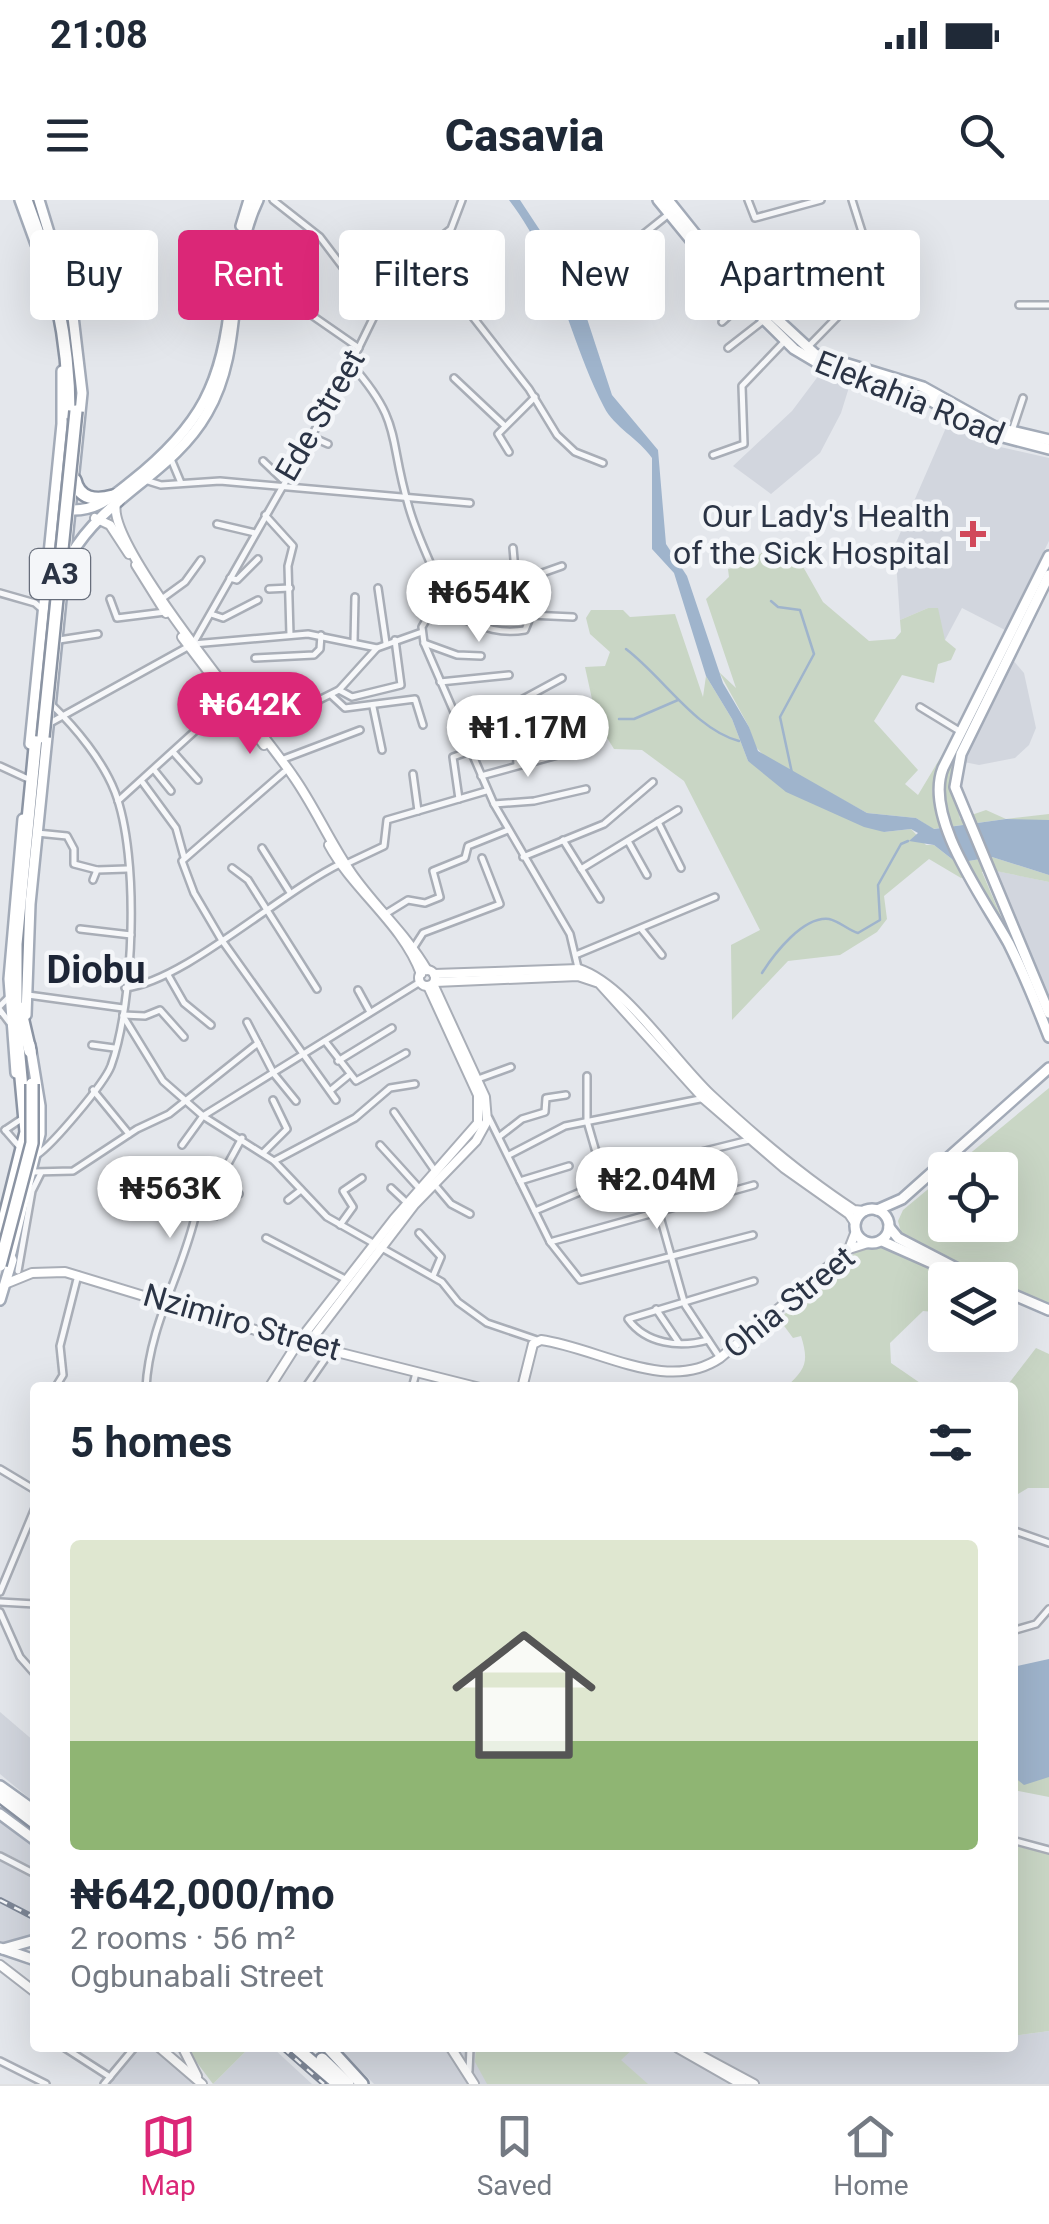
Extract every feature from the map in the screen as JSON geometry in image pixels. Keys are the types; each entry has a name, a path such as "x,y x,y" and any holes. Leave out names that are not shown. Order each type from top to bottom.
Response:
{"highway":[{"name":"A3","path":"10,1263 32,1143 23,1009 24,906 72,412 58,299 30,203"},
{"path":"75,480 79,492 113,502"},
{"name":"A3","path":"0,1236 23,1154 28,1080 13,1023 16,944 40,737"},
{"path":"23,1009 30,1051"},
{"path":"12,1054 13,1023"},
{"path":"0,1796 30,1820"},
{"path":"0,1804 30,1827"},
{"path":"301,2052 338,2084"},
{"path":"321,2052 348,2084"},
{"path":"321,2052 359,2084"}],"main road":[{"path":"48,558 58,564 67,560 96,518 180,440 216,381 226,343 236,246 249,200"},
{"path":"54,508 72,510 113,502 170,459 208,412 227,368 242,242 258,200"},
{"name":"Elekahia Road","path":"658,200 685,231"},
{"name":"Elekahia Road","path":"668,200 693,230"},
{"path":"23,1009 75,480 80,364 67,288 30,203"},
{"path":"13,1023 3,1005 5,932 28,764 63,418 58,321 30,203"},
{"name":"Elekahia Road","path":"764,320 784,342 821,365 928,398 984,432 1049,449"},
{"name":"Elekahia Road","path":"776,320 806,348 826,360 930,390 976,418 1049,440"},
{"path":"1049,556 939,778 941,810 970,878 1011,948 1049,1037"},
{"path":"1049,574 961,754 955,787 987,872 1049,1012"},
{"path":"0,1300 37,1172 40,1106 30,1051"},
{"path":"0,1213 18,1145 20,1120 12,1054"},
{"path":"928,1262 882,1240 868,1243 855,1227 864,1211 902,1199 1049,1068"},
{"path":"882,1240 889,1224 1049,1079"},
{"path":"877,1210 898,1238 944,1262"},
{"path":"0,1246 10,1263"},
{"path":"1018,1300 1049,1313"},
{"path":"0,1786 30,1808"},
{"path":"0,1814 30,1836"},
{"path":"0,1952 30,1942"},
{"path":"0,1952 30,1961"}],"street":[{"path":"273,200 320,236 339,262"},
{"name":"Ede Street","path":"450,230 462,200"},
{"path":"748,200 755,218 821,200"},
{"path":"852,200 861,230"},
{"path":"650,230 670,214"},
{"path":"1019,305 1049,305"},
{"path":"319,320 359,348"},
{"name":"Ede Street","path":"191,646 373,320"},
{"path":"475,320 567,446 603,462"},
{"path":"728,348 764,320"},
{"path":"806,348 837,320"},
{"path":"713,455 744,444 742,386 784,342"},
{"path":"351,364 384,403 390,418 406,500 441,594"},
{"path":"454,378 505,426"},
{"path":"509,452 498,436 535,398"},
{"path":"1012,431 1023,398"},
{"path":"310,436 328,444"},
{"path":"170,459 181,483"},
{"path":"264,461 281,483"},
{"path":"145,480 281,483 406,500 470,503"},
{"path":"110,525 113,502"},
{"path":"113,502 118,527 191,646 281,760 344,863 414,947 481,1110 471,1137 419,1188 320,1328 304,1343"},
{"path":"264,515 293,546 290,635"},
{"path":"96,518 110,525 228,701 284,772 428,979 478,1080 489,1129"},
{"path":"218,524 255,533"},
{"path":"513,548 516,582"},
{"path":"230,578 237,580 258,559"},
{"path":"163,598 185,582 201,560"},
{"path":"441,594 482,592 562,566"},
{"path":"433,608 464,616 502,634 526,630 536,602 534,575"},
{"path":"269,589 290,588"},
{"path":"378,588 386,644"},
{"path":"0,593 30,601 44,610"},
{"path":"30,601 45,594"},
{"path":"441,594 422,632 424,643 487,790 578,954 578,973"},
{"path":"354,642 355,598"},
{"path":"110,600 117,618 166,612"},
{"path":"211,614 223,618 258,600"},
{"path":"529,615 573,617"},
{"path":"259,730 339,690 377,648 422,632"},
{"path":"59,640 98,634"},
{"path":"255,658 314,656 320,649 321,635"},
{"path":"50,723 191,646 321,635 377,648"},
{"path":"339,690 352,697 402,685 396,640"},
{"path":"424,643 457,655 481,656"},
{"path":"440,682 509,676"},
{"path":"457,718 514,704 562,678"},
{"path":"331,695 345,708 414,699 424,725"},
{"path":"118,801 228,701"},
{"path":"514,704 517,765"},
{"path":"37,1155 108,1072 123,1013 131,935 118,801 100,765 52,705"},
{"path":"373,707 382,750"},
{"path":"920,707 961,732"},
{"path":"514,733 575,719"},
{"path":"281,760 360,730"},
{"path":"460,799 452,757 471,751"},
{"path":"481,776 565,752"},
{"path":"174,753 198,780"},
{"path":"14,769 28,764"},
{"path":"0,766 14,769 26,778"},
{"path":"155,771 171,791"},
{"path":"184,857 284,772"},
{"path":"413,774 418,811"},
{"path":"143,782 176,828 194,893 221,939 336,1100"},
{"path":"524,858 604,824 653,782"},
{"path":"494,804 534,801 586,788"},
{"path":"125,988 148,985 290,891 382,848 387,820 487,790"},
{"path":"581,869 678,810"},
{"path":"658,822 681,868"},
{"path":"387,913 408,900 423,903 440,898 433,872 464,859 468,846 508,830"},
{"path":"38,832 68,836 75,866 127,869"},
{"path":"563,840 600,898"},
{"path":"628,841 647,875"},
{"path":"262,848 290,891"},
{"path":"414,947 422,934 500,904 482,858"},
{"path":"232,868 248,880 317,989"},
{"path":"93,880 97,870"},
{"path":"578,954 715,897"},
{"path":"80,929 131,935"},
{"path":"642,930 662,955"},
{"path":"182,1145 203,1116 428,979 578,973 606,988 750,1140 854,1210 864,1211"},
{"path":"168,974 184,1003 211,1025"},
{"path":"358,990 370,1012"},
{"path":"25,993 41,1000 123,1013 160,1010 184,1037"},
{"path":"23,1009 41,1000"},
{"path":"123,1013 156,1072 184,1101 274,1161 340,1225 433,1276 487,1323 537,1340 524,1382"},
{"path":"247,1022 274,1074 296,1101"},
{"path":"338,1061 392,1028"},
{"path":"325,1041 348,1076 358,1081 406,1052"},
{"path":"32,1273 10,1263 37,1172 73,1171 184,1101 258,1043"},
{"path":"92,1045 114,1048"},
{"path":"478,1080 511,1068"},
{"path":"330,1090 348,1076"},
{"path":"587,1076 587,1121 598,1159"},
{"path":"274,1161 355,1118 390,1088 415,1084"},
{"path":"93,1090 129,1134"},
{"path":"499,1136 522,1119 545,1112 546,1098 566,1095"},
{"path":"509,1155 555,1129 707,1097"},
{"path":"707,1097 849,1214 855,1227 849,1249"},
{"path":"263,1153 287,1128 273,1100"},
{"path":"394,1112 435,1171"},
{"path":"18,1145 3,1130 20,1120"},
{"path":"489,1129 499,1136 550,1242 583,1281 754,1235"},
{"path":"274,1382 348,1280 433,1183 489,1129"},
{"path":"40,1134 53,1138"},
{"path":"200,1164 224,1171 242,1138"},
{"path":"535,1211 637,1168 714,1153 750,1140"},
{"path":"380,1145 419,1188"},
{"path":"520,1182 569,1166"},
{"path":"340,1225 353,1207 342,1191 362,1178"},
{"path":"433,1183 451,1204 470,1214"},
{"path":"550,1242 754,1184"},
{"path":"150,1193 196,1213 215,1216 224,1185 239,1194"},
{"path":"391,1188 407,1203"},
{"path":"288,1200 301,1190"},
{"path":"146,1382 147,1364 166,1299 196,1213"},
{"path":"659,1213 684,1300 720,1358"},
{"path":"418,1233 441,1257 433,1276"},
{"path":"266,1238 348,1280"},
{"name":"Ohia Street","path":"537,1340 673,1372 696,1371 720,1358 849,1249 868,1243"},
{"name":"Nzimiro Street","path":"5,1284 32,1273 54,1270 78,1275 304,1343 459,1382"},
{"path":"59,1382 63,1375 60,1346 78,1275"},
{"path":"708,1340 680,1344 650,1338 628,1322 629,1318 754,1280"},
{"path":"656,1309 680,1344"},
{"path":"320,1328 322,1347"},
{"path":"310,1382 332,1350"},
{"path":"414,1382 417,1370"},
{"path":"0,1469 30,1487"},
{"path":"0,1592 30,1520"},
{"path":"1018,1532 1049,1543"},
{"path":"0,1602 30,1604"},
{"path":"1018,1629 1036,1624 1049,1609"},
{"path":"0,1612 13,1644 30,1667"},
{"path":"1018,1842 1049,1850"},
{"path":"0,1856 30,1871"},
{"path":"0,1965 30,1988"},
{"path":"72,2052 110,2076"},
{"path":"104,2084 131,2052"},
{"path":"165,2052 202,2084"},
{"path":"185,2052 202,2084"},
{"path":"454,2052 473,2082"},
{"path":"469,2052 473,2082"},
{"path":"685,2052 740,2084"},
{"path":"694,2052 754,2084"},
{"path":"0,2061 46,2084"}],"shaded area":[{"path":"819,375 850,384 841,413 820,453 771,494 733,466 792,411"},
{"name":"Our Lady's Health of the Sick Hospital","path":"948,423 996,446 1049,458 1049,541 1005,630 962,608 945,640 928,608 900,620 895,545"},
{"path":"1012,659 1024,673 1036,728 1029,745 1015,758 979,765 964,762"},
{"path":"997,871 1049,882 1049,998 999,882"},
{"path":"0,1712 30,1738 30,1799 0,1774"},
{"path":"0,1820 30,1844 30,1939 12,1945 0,1941"},
{"path":"1049,2031 1049,2084 374,2084 343,2052 1018,2052 1018,2035"},
{"path":"126,2052 161,2052 196,2084 102,2084"},
{"path":"245,2052 277,2052 312,2084 213,2084"}],"green space":[{"path":"773,544 797,556 823,602 869,641 895,639 901,632 900,620 928,608 938,608 945,640 956,649 951,660 938,664 934,683 902,675 874,721 918,770 905,784 918,795 945,750 932,790 940,821 951,822 945,786 966,731 951,777 960,819 986,810 1006,819 933,829 916,818 867,813 766,758 754,745 749,727 719,672 736,688 706,599 729,577 728,569 746,565"},
{"path":"591,610 623,610 630,617 675,614 703,697 706,676 732,719 748,761 884,832 911,829 926,845 934,845 957,863 992,857 1049,875 1049,882 991,870 982,872 1049,1029 973,875 961,878 929,859 884,896 887,919 877,932 840,955 788,961 732,1020 731,945 760,930 684,781 642,750 614,749 597,722 585,667 605,666 610,652 590,634 586,618"},
{"path":"1049,814 1049,822 1006,819"},
{"path":"1049,1088 1049,1310 1018,1297 1018,1262 950,1262 902,1236 898,1221 903,1210 928,1189 928,1242 1018,1242 1018,1152 972,1152"},
{"path":"892,1246 928,1266 928,1311 923,1311 890,1343 891,1363 919,1382 791,1382 802,1370 805,1352 801,1336 793,1338 779,1319 857,1251"},
{"path":"1036,1348 1049,1354 1049,1488 1028,1488 1018,1494 1018,1382 1010,1382"},
{"path":"1018,1727 1049,1733 1049,1797 1018,1791"},
{"path":"1018,1846 1049,1854 1049,2031 1018,2035"},
{"path":"189,2052 245,2052 213,2084"},
{"path":"476,2052 630,2052 621,2060 648,2084 487,2084 475,2062"}],"water":[{"path":"509,200 520,200 540,230 528,230"},
{"path":"568,320 587,320 612,395 658,450 666,544 687,576 723,683 758,751 867,813 916,818 934,829 1006,819 1049,820 1049,875 992,857 957,863 934,845 909,841 918,833 911,829 884,832 864,827 786,792 748,761 732,719 706,676 674,573 652,549 652,458 614,421 591,380"},
{"path":"1049,1659 1049,1777 1024,1785 1018,1780 1018,1666"}],"waterway":[{"path":"771,601 778,607 800,610 814,654 780,717 792,773"},
{"path":"626,649 708,726 739,741"},
{"path":"619,719 634,719 678,700"},
{"path":"762,973 782,947 809,924 829,919 858,933 880,920 878,885 901,844 908,841"}],"railway":[{"path":"0,1900 30,1915"},
{"path":"288,2052 324,2084"}],"place":[{"name":"Our Lady's Health of the Sick Hospital","path":"973,534"}],"district":[{"name":"Diobu","path":"96,970"}]}
